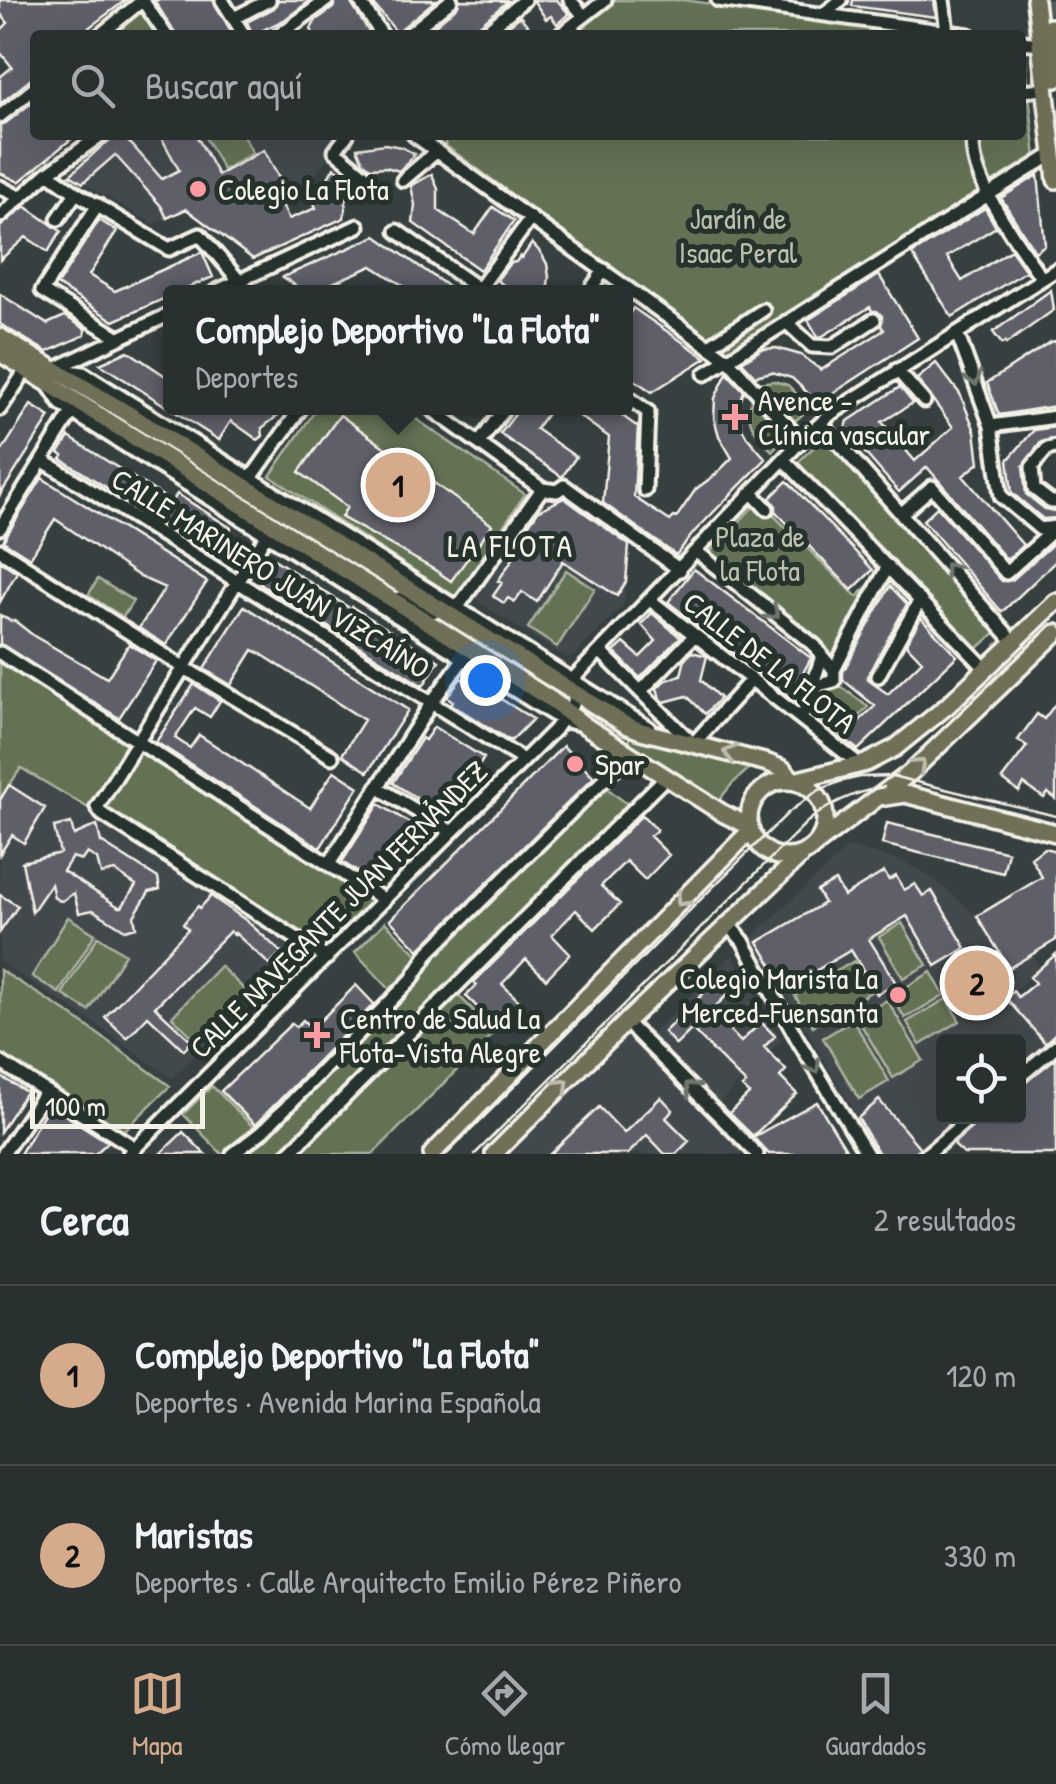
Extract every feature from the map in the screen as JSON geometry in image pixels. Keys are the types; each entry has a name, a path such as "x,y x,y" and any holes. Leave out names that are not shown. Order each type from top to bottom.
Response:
{"main road":[{"path":"1035,0 1050,84"},
{"path":"1050,27 1056,180"},
{"path":"0,337 30,363 550,699 565,716 750,828"},
{"path":"0,353 30,363"},
{"path":"50,376 132,416 575,688 626,725 782,769 794,781 815,792 824,809 823,832 810,849 785,857 774,855 757,843 750,828 750,808 761,790 779,781 794,781 876,759 947,706 1052,606"},
{"path":"494,1154 728,924 810,849 910,773 1056,633"},
{"path":"868,803 905,794 1056,833"},
{"path":"432,1154 750,828"}],"street":[{"path":"106,30 143,0 163,30"},
{"path":"222,0 241,30"},
{"path":"234,18 268,0"},
{"path":"286,30 327,0"},
{"path":"359,0 379,30"},
{"path":"414,30 451,0"},
{"path":"488,30 524,0"},
{"path":"570,0 584,16"},
{"path":"566,30 605,0"},
{"path":"718,0 933,30"},
{"path":"824,14 841,0"},
{"path":"944,0 947,30"},
{"path":"1026,43 1040,44"},
{"path":"0,116 30,92"},
{"path":"0,216 88,140"},
{"path":"343,140 335,151 364,174"},
{"path":"973,140 977,169 988,194 1042,279"},
{"path":"403,180 433,143 625,285"},
{"path":"705,374 1053,154"},
{"path":"48,173 170,248 200,235 243,285"},
{"path":"0,187 20,198"},
{"path":"58,219 76,192"},
{"path":"98,205 42,291 119,338"},
{"path":"484,285 532,218"},
{"path":"230,285 358,226"},
{"path":"397,231 470,285"},
{"path":"594,285 604,270"},
{"name":"CALLE NAVEGANTE JUAN FERNÁNDEZ","path":"132,1151 565,716 575,688 600,651 832,412 1056,270"},
{"path":"633,291 729,361 802,442"},
{"path":"708,346 763,310"},
{"path":"50,376 163,317"},
{"path":"786,322 812,346 832,347 874,320"},
{"path":"957,333 991,426 1001,496 1040,530 1056,528"},
{"path":"0,409 30,363"},
{"path":"897,370 924,402"},
{"path":"50,376 83,373 252,478 450,610"},
{"path":"50,376 61,404 72,412 464,658 565,716"},
{"path":"112,390 132,416"},
{"path":"633,401 648,412 645,490"},
{"path":"0,528 72,412"},
{"path":"252,478 295,415"},
{"path":"440,415 542,489 557,491 564,486 680,570"},
{"path":"479,442 500,415"},
{"path":"991,426 1056,417"},
{"path":"821,424 1014,642"},
{"path":"1056,448 1047,449 1032,467 1034,489 1056,502"},
{"name":"CALLE MARINERO JUAN VIZCAÍNO","path":"42,460 523,760"},
{"path":"785,461 986,669"},
{"path":"902,514 932,487 1006,573 1056,528"},
{"path":"450,610 542,489"},
{"path":"753,494 767,509"},
{"path":"267,534 97,806 102,814 326,958"},
{"path":"0,550 332,757"},
{"path":"697,552 815,646 834,670"},
{"path":"716,567 726,556"},
{"path":"812,687 834,681 834,670 888,566"},
{"path":"368,584 424,610 450,610"},
{"name":"CALLE DE LA FLOTA","path":"650,600 859,764"},
{"path":"878,676 920,600"},
{"path":"641,691 695,635"},
{"path":"600,651 692,744 752,679"},
{"path":"0,653 384,900"},
{"path":"802,718 822,656"},
{"path":"329,864 464,658"},
{"path":"233,1154 263,1132 412,979 429,952 630,754"},
{"path":"288,1154 666,777"},
{"path":"378,787 452,832"},
{"path":"728,924 742,941 867,1154"},
{"path":"626,1022 757,1154"},
{"path":"1026,1071 1056,1047"},
{"path":"0,1062 132,1151"},
{"path":"3,1154 46,1091"},
{"path":"927,1154 963,1124"},
{"path":"940,1144 952,1154"}],"shaded area":[{"name":"Colegio La Flota","path":"111,140 341,140 299,195 267,210 186,209 154,224 70,175 69,170"},
{"path":"568,496 629,539 624,604 574,656 567,658 478,602 476,595 543,500"},
{"path":"20,768 302,948 172,1078 0,962 0,799"},
{"name":"Colegio Marista La Merced-Fuensanta","path":"849,847 904,862 934,879 977,916 1042,877 1033,954 1039,968 1006,998 1045,1043 1026,1059 1026,1034 936,1034 936,1124 949,1124 920,1148 879,1101 858,1118 752,937"},
{"path":"732,955 781,1040 719,1103 651,1035"},
{"path":"632,1029 757,1154 508,1154"}],"green space":[{"path":"613,0 683,0 902,30 576,30"},
{"path":"143,1 163,30 106,30"},
{"name":"Jardín de Isaac Peral","path":"1026,66 1037,167 735,358 445,145 445,141 1026,140"},
{"path":"207,140 246,140 253,153 223,170"},
{"path":"760,383 788,385 810,408 795,421"},
{"path":"752,399 786,436 772,451 750,421"},
{"path":"96,400 381,579 373,581 93,405"},
{"path":"312,415 410,415 525,494 455,598 270,476"},
{"path":"824,437 996,632 977,649 797,463"},
{"name":"Plaza de la Flota","path":"759,501 857,597 879,574 888,582 834,681 868,707 840,735 809,712 824,643 704,558"},
{"path":"566,570 595,589 557,647 528,628"},
{"path":"98,579 133,601 123,617 88,595"},
{"path":"0,653 138,740 373,902 326,950 21,768 0,799"},
{"path":"631,737 753,765 719,800 628,742"},
{"path":"603,785 631,807 451,988 495,1032 373,1154 222,1154 183,1114 212,1086 256,1130 395,995 355,952 385,922 423,960"},
{"path":"68,917 95,934 59,993 32,976"},
{"path":"902,923 927,965 903,978 879,937"},
{"path":"98,936 125,954 89,1011 62,994"},
{"path":"854,961 872,991 813,1026 795,996"},
{"path":"220,966 245,990 197,1041 172,1017"},
{"path":"0,970 70,1014 170,1086 123,1132 0,1055"},
{"path":"931,972 944,995 905,1018 891,996"},
{"path":"946,999 960,1021 920,1045 907,1022"},
{"path":"887,1000 923,1060 893,1078 857,1018"},
{"path":"853,1020 889,1081 859,1099 823,1038"}],"building":[{"path":"0,0 126,0 86,30 30,30 30,80 0,104 0,77 12,67 0,52 0,31 8,23 0,13"},
{"path":"154,0 213,0 230,30 173,30"},
{"path":"278,0 311,0 284,20 263,30 251,30 247,22 274,8"},
{"path":"336,0 349,0 368,30 312,30 316,20 333,8"},
{"path":"370,0 436,0 401,30 395,30"},
{"path":"460,0 508,1 475,30 429,30"},
{"path":"533,0 557,0 569,14 557,24 551,16 546,19"},
{"path":"853,0 934,0 936,17 852,6"},
{"path":"520,16 531,30 503,30"},
{"path":"30,104 30,140 70,140 19,182 0,173 0,125"},
{"path":"112,140 126,140 162,179 179,170 163,140 199,140 218,175 264,150 290,199 281,203 289,219 340,192 323,187 334,167 353,181 344,218 253,259 186,209 167,218 161,206 115,155 83,183 70,175"},
{"path":"385,144 415,154 399,171 370,168 363,162 357,148"},
{"path":"432,174 438,189 438,210 474,234 493,207 514,221 480,270 413,223 411,186"},
{"path":"1038,175 1045,245 1035,252 1001,198"},
{"path":"25,206 61,231 48,252 26,237 0,260 0,227"},
{"path":"985,208 996,227 947,257 962,281 1011,250 1026,271 952,317 912,254"},
{"path":"99,220 117,231 89,275 115,291 202,252 213,277 194,285 163,285 163,299 114,321 57,285"},
{"path":"376,236 446,285 402,285 372,266 328,285 295,285 283,277"},
{"path":"532,243 547,264 548,285 503,285 497,280 510,263 522,258"},
{"path":"879,275 918,338 818,403 792,378 772,372 755,376 742,362 762,349 776,348 801,355 821,370 884,330 882,316 870,307 821,337 808,320"},
{"path":"1051,290 1054,310 1002,344 993,332"},
{"path":"0,294 47,324 65,316 85,329 85,335 47,352 0,324"},
{"path":"633,308 706,358 652,392 633,379"},
{"path":"1056,341 1056,406 999,415 987,383"},
{"path":"128,351 163,374 163,404 100,364"},
{"path":"936,363 960,394 975,431 979,463 963,476 1023,545 1007,560 927,467 899,492 845,430 848,421 900,387 913,403 882,422 915,461 953,427 917,379"},
{"path":"727,373 744,391 738,407 742,428 766,459 676,555 603,503 609,437 578,415 621,415 638,427 634,497 670,521 696,489 732,458 719,436 714,418 715,398"},
{"path":"31,405 50,417 0,495 0,454"},
{"path":"180,415 279,415 262,428 263,436 258,440 231,421 219,440"},
{"path":"340,415 492,525 451,581 341,517 347,507 299,472"},
{"path":"515,415 546,415 536,429 576,457 562,477 500,434"},
{"path":"1056,427 1056,438 1041,442 1023,466 1026,494 1045,509 1056,511 1056,518 1043,519 1012,493 1008,460 1034,430"},
{"path":"69,437 172,502 177,494 231,528 214,555 61,459 59,453"},
{"path":"42,478 207,582 166,645 139,628 165,588 140,577 55,519 30,558 3,541"},
{"path":"787,481 873,570 852,590 776,512 770,498"},
{"path":"564,498 629,545 626,582 617,596 563,561 537,602 522,592 515,602 508,598 504,603 493,596 520,548 515,544 538,511"},
{"path":"937,507 1002,581 1012,580 1056,541 1056,561 1002,612 923,520"},
{"path":"274,559 439,661 423,686 263,586 259,582"},
{"path":"0,561 17,572 0,602"},
{"path":"694,569 811,658 803,673 806,676 797,703 668,602"},
{"path":"890,586 907,604 867,677 871,682 888,694 922,661 906,644 921,618 957,656 858,750 842,737 875,706 843,680 843,672"},
{"path":"244,606 408,710 368,772 342,755 364,720 261,654 253,650 231,685 204,669"},
{"path":"652,613 680,637 640,678 614,652 624,643 640,657 656,641 641,624"},
{"path":"0,615 107,678 129,644 156,661 119,718 0,644"},
{"path":"692,652 707,656 701,680 720,698 705,714 687,696 664,702 657,688 681,675 685,659"},
{"path":"461,678 533,719 509,740 451,704 453,701 447,697"},
{"path":"194,684 220,701 210,717 195,708 175,738 190,748 199,735 310,808 334,771 359,787 320,848 156,742"},
{"path":"1056,703 1056,799 1048,793 1044,798 1024,784 1019,792 1002,779 1027,746 1018,740 1037,714 1044,719"},
{"path":"434,727 484,758 477,769 480,771 439,812 393,783 422,738 425,740"},
{"path":"563,746 594,777 419,950 390,920"},
{"path":"9,785 45,808 24,843 12,835 0,854 0,800"},
{"path":"379,804 419,829 399,847 392,842 369,879 342,862"},
{"path":"642,815 657,830 650,836 669,855 645,880 626,861 601,886 620,904 595,929 576,910 552,935 570,954 546,979 526,959 502,984 521,1003 497,1027 466,996 477,985 474,982"},
{"path":"71,823 74,835 97,825 101,842 158,878 160,889 149,892 134,916 136,927 125,930 93,910 79,913 74,893 58,900 51,884 32,912 22,862 60,853 54,827","holes":["87,853 97,859 101,874 115,871 136,885 122,907 63,871 72,857 82,860"]},
{"path":"887,823 1008,852 1003,873 882,844"},
{"path":"1044,848 1056,851 1056,940 1009,968 977,916 1042,877 1031,858"},
{"path":"884,872 889,880 896,876 904,890 915,884 923,896 932,891 966,948 936,966 907,916 869,939 896,983 877,994 851,950 786,988 758,942 824,903 817,891 835,881 844,896"},
{"path":"0,895 18,906 0,932"},
{"path":"211,896 247,921 282,953 270,965 230,931 155,1007 192,1041 184,1050 148,1016 127,1038 105,1017 188,929 183,924"},
{"path":"1056,954 1056,1033 1045,1043 1006,998 1013,991 1018,997 1035,983 1030,977"},
{"path":"722,975 735,987 711,1011 741,1042 761,1022 775,1036 764,1047 786,1070 780,1077 797,1094 753,1136 729,1113 749,1094 742,1087 746,1084 692,1029 676,1045 664,1032"},
{"path":"356,985 374,1004 255,1125 221,1091 292,1023 296,1027 303,1020 312,1029"},
{"path":"1056,1058 1056,1154 964,1154 955,1146 976,1124 1026,1124 1026,1082"},
{"path":"0,1076 26,1092 0,1132"},
{"path":"661,1097 673,1110 666,1118 689,1141 676,1154 665,1154 647,1135 628,1154 550,1154 599,1107 624,1133"},
{"path":"879,1100 920,1148 914,1154 879,1154 858,1118"},
{"path":"817,1102 849,1154 769,1154 753,1137"},
{"path":"49,1105 108,1142 95,1154 20,1154"},
{"path":"183,1132 205,1154 160,1154"}],"tunnel":[{"path":"1046,0 1050,27"}],"tram line":[{"path":"447,1154 789,812 817,791 860,777 892,776 1056,816"},
{"path":"475,1154 806,823 842,799 884,787"}],"place":[{"name":"Colegio La Flota","path":"198,189"},
{"name":"Avence - Clínica vascular","path":"735,417"},
{"name":"Complejo Deportivo \"La Flota\"","path":"398,485"},
{"name":"Spar","path":"575,764"},
{"name":"Maristas","path":"977,983"},
{"name":"Colegio Marista La Merced-Fuensanta","path":"898,995"},
{"name":"Centro de Salud La Flota-Vista Alegre","path":"317,1035"}],"district":[{"name":"LA FLOTA","path":"511,545"}]}
